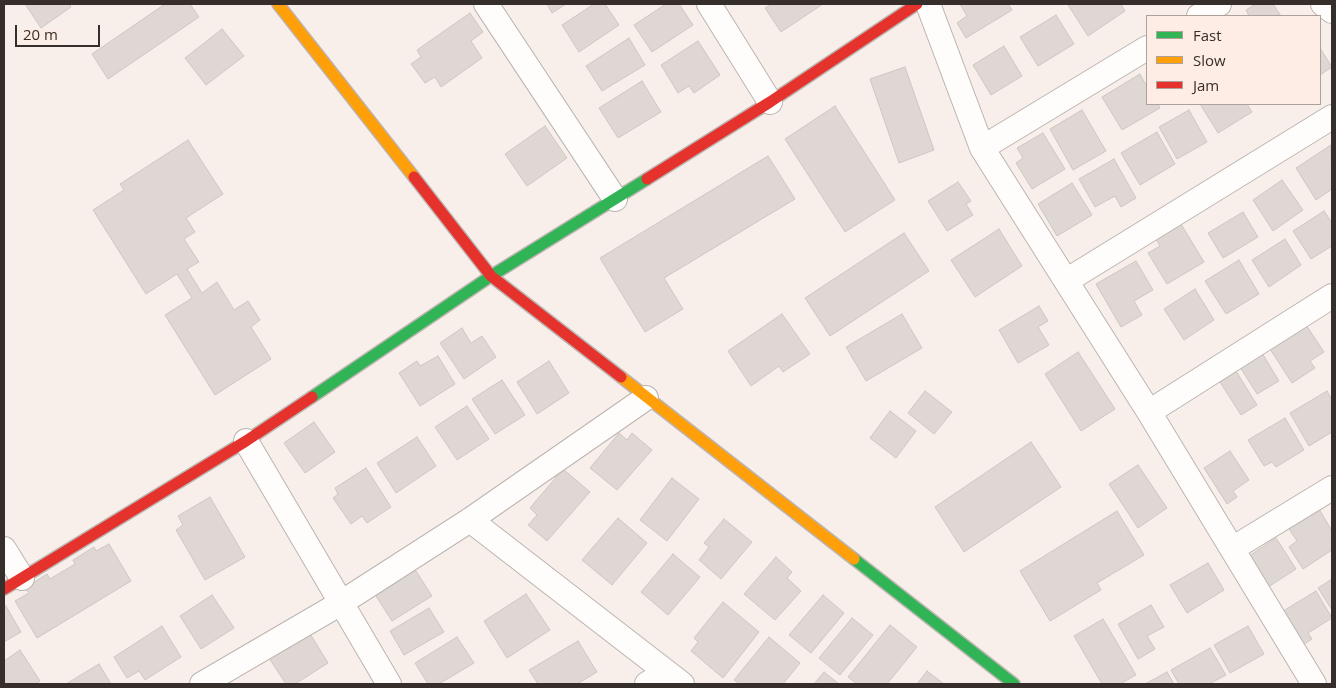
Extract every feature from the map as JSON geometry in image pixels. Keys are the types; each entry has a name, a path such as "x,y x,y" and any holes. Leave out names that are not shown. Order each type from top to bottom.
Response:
{"street":[{"path":"278,4 491,276 1014,684"},
{"path":"486,4 615,199"},
{"path":"709,4 770,102"},
{"path":"4,549 13,583 246,441 491,276 770,102 918,4"},
{"path":"928,4 982,148 1149,412 1314,684"},
{"path":"1201,15 1219,4"},
{"path":"1323,4 1332,11"},
{"path":"982,148 1146,49"},
{"path":"1066,281 1332,117"},
{"path":"1149,412 1332,296"},
{"path":"202,684 341,604 470,520 646,398"},
{"path":"246,441 389,684"},
{"path":"1232,549 1332,488"},
{"path":"470,520 674,678"},
{"path":"647,684 674,678"}],"building":[{"path":"25,4 69,4 71,7 41,28"},
{"path":"165,4 190,4 199,17 108,79 92,54"},
{"path":"547,4 566,4 552,13"},
{"path":"594,4 605,4 619,25 579,52 562,25"},
{"path":"666,4 679,4 693,25 652,52 634,25"},
{"path":"771,4 823,4 781,32 765,8"},
{"path":"960,4 1008,4 1012,10 966,38 957,23 967,16"},
{"path":"1121,4 1125,11 1088,36 1068,5"},
{"path":"1256,4 1273,4 1280,15 1248,15 1246,10"},
{"path":"470,13 483,32 471,41 482,58 441,87 435,77 425,83 411,64 421,57 417,50"},
{"path":"1056,15 1074,44 1038,66 1020,37"},
{"path":"222,29 244,56 206,85 185,58"},
{"path":"629,38 645,65 602,91 586,66"},
{"path":"698,41 720,75 694,93 689,86 678,93 661,65"},
{"path":"1004,46 1022,76 991,95 973,65"},
{"path":"1321,50 1332,67 1321,74"},
{"path":"905,67 934,150 899,163 870,79"},
{"path":"1140,74 1146,85 1146,105 1158,105 1160,108 1122,130 1102,97"},
{"path":"642,81 661,112 618,138 599,108"},
{"path":"1201,105 1248,105 1252,112 1218,133"},
{"path":"835,106 895,200 845,232 785,139"},
{"path":"1082,110 1106,151 1073,170 1050,129"},
{"path":"1189,110 1207,142 1177,159 1159,127"},
{"path":"545,126 567,158 527,186 505,154"},
{"path":"1157,132 1175,164 1140,185 1121,153"},
{"path":"1043,133 1065,169 1032,189 1016,163 1023,158 1017,148"},
{"path":"188,140 223,194 186,218 195,232 184,239 199,262 187,269 202,293 217,282 234,310 248,301 260,320 251,327 271,359 215,395 165,315 192,298 177,274 146,294 93,210 124,190 120,184"},
{"path":"1331,145 1332,189 1316,200 1296,168"},
{"path":"768,156 795,199 664,278 683,309 645,332 600,258"},
{"path":"1114,159 1136,198 1121,207 1115,196 1095,207 1079,179"},
{"path":"1282,180 1303,210 1273,231 1253,200"},
{"path":"958,182 971,201 966,204 973,215 947,231 928,201"},
{"path":"1072,183 1092,215 1057,236 1038,204"},
{"path":"1324,211 1332,223 1332,246 1311,259 1293,231"},
{"path":"1243,212 1258,237 1223,258 1208,233"},
{"path":"1181,224 1204,262 1167,284 1148,253 1160,246 1156,239"},
{"path":"999,229 1022,266 975,297 951,260"},
{"path":"904,233 929,271 830,336 805,298"},
{"path":"1285,239 1301,265 1269,287 1252,260"},
{"path":"1239,260 1259,294 1226,314 1205,281"},
{"path":"1136,261 1153,290 1134,301 1142,315 1121,327 1096,284"},
{"path":"1195,289 1214,320 1184,340 1164,309"},
{"path":"1039,306 1048,321 1038,327 1049,345 1018,363 999,330"},
{"path":"782,314 810,354 783,372 779,366 751,386 728,351"},
{"path":"902,314 922,348 866,381 846,347"},
{"path":"1306,325 1324,352 1310,361 1315,368 1292,383 1270,349"},
{"path":"462,328 471,343 482,336 496,357 464,379 440,343"},
{"path":"1078,352 1115,409 1081,431 1045,374"},
{"path":"1262,353 1279,381 1257,394 1240,367"},
{"path":"438,356 455,384 420,406 399,373 417,361 420,366"},
{"path":"549,361 569,393 537,414 517,382"},
{"path":"1236,371 1257,405 1241,415 1220,382"},
{"path":"502,380 525,415 495,434 472,399"},
{"path":"925,391 952,412 934,434 908,413"},
{"path":"1327,391 1332,400 1332,432 1309,446 1290,413"},
{"path":"467,406 489,439 457,460 435,427"},
{"path":"890,411 916,431 896,458 870,438"},
{"path":"1285,418 1304,450 1276,467 1272,462 1264,466 1248,440"},
{"path":"314,422 335,452 305,473 284,443"},
{"path":"619,433 627,440 632,433 652,450 617,490 590,468"},
{"path":"417,437 436,466 396,493 377,463"},
{"path":"1031,442 1061,487 964,552 935,507"},
{"path":"1230,451 1249,480 1233,491 1237,497 1227,504 1204,468"},
{"path":"1138,465 1167,508 1138,528 1109,484"},
{"path":"366,468 391,507 367,523 362,516 351,524 333,498 338,494 335,488"},
{"path":"563,469 590,492 547,541 528,525 537,515 530,508"},
{"path":"672,478 699,499 667,541 640,520"},
{"path":"210,497 245,557 205,580 176,530 183,525 178,516"},
{"path":"1319,509 1332,531 1332,550 1303,569 1289,547 1297,541 1289,529"},
{"path":"1117,511 1144,555 1097,583 1101,590 1050,621 1020,571"},
{"path":"618,518 647,543 612,585 582,560"},
{"path":"724,519 752,542 721,579 699,560 709,547 704,543"},
{"path":"1276,538 1296,569 1262,591 1243,560"},
{"path":"109,544 131,581 37,638 15,601 29,593 25,588 47,574 50,579 75,564 73,560 94,547 96,551"},
{"path":"673,554 700,577 668,615 641,592"},
{"path":"776,557 792,572 787,578 801,591 775,620 744,594"},
{"path":"1208,563 1224,590 1187,613 1170,585"},
{"path":"414,568 432,596 392,621 374,593"},
{"path":"1332,579 1332,610 1318,588"},
{"path":"1316,591 1332,618 1308,633 1312,639 1296,649 1275,616"},
{"path":"526,594 550,630 507,658 484,621"},
{"path":"212,595 234,628 201,649 180,616"},
{"path":"823,595 844,613 811,653 789,635"},
{"path":"723,602 759,632 723,678 691,651 698,642 694,638"},
{"path":"1151,605 1164,627 1147,636 1155,649 1138,659 1118,624"},
{"path":"6,606 21,632 4,642 4,607"},
{"path":"429,608 444,632 404,655 390,631"},
{"path":"852,618 873,635 840,675 819,658"},
{"path":"1103,619 1136,675 1120,684 1102,684 1074,636"},
{"path":"890,625 917,647 887,684 857,684 848,677"},
{"path":"162,626 181,657 145,680 139,671 127,678 114,657"},
{"path":"1248,626 1264,654 1230,673 1214,645"},
{"path":"309,632 328,663 295,684 286,684 269,658"},
{"path":"457,637 474,663 439,684 428,684 415,663"},
{"path":"769,637 800,663 783,684 740,684 734,680"},
{"path":"578,641 597,672 577,684 538,684 529,670"},
{"path":"1210,648 1226,675 1209,684 1179,684 1171,670"},
{"path":"20,650 40,681 35,684 4,684 4,661"},
{"path":"99,664 111,684 66,684"},
{"path":"927,671 944,684 917,684"},
{"path":"824,672 839,684 814,684"},
{"path":"1167,672 1174,684 1145,684"}],"traffic: fast":[{"path":"312,397 491,276 647,179"},
{"path":"854,559 1014,684"}],"traffic: slow":[{"path":"278,4 414,177"},
{"path":"621,377 854,559"}],"traffic: jam":[{"path":"647,179 770,102 917,4"},
{"path":"414,177 491,276 621,377"},
{"path":"4,589 246,441 312,397"}]}
